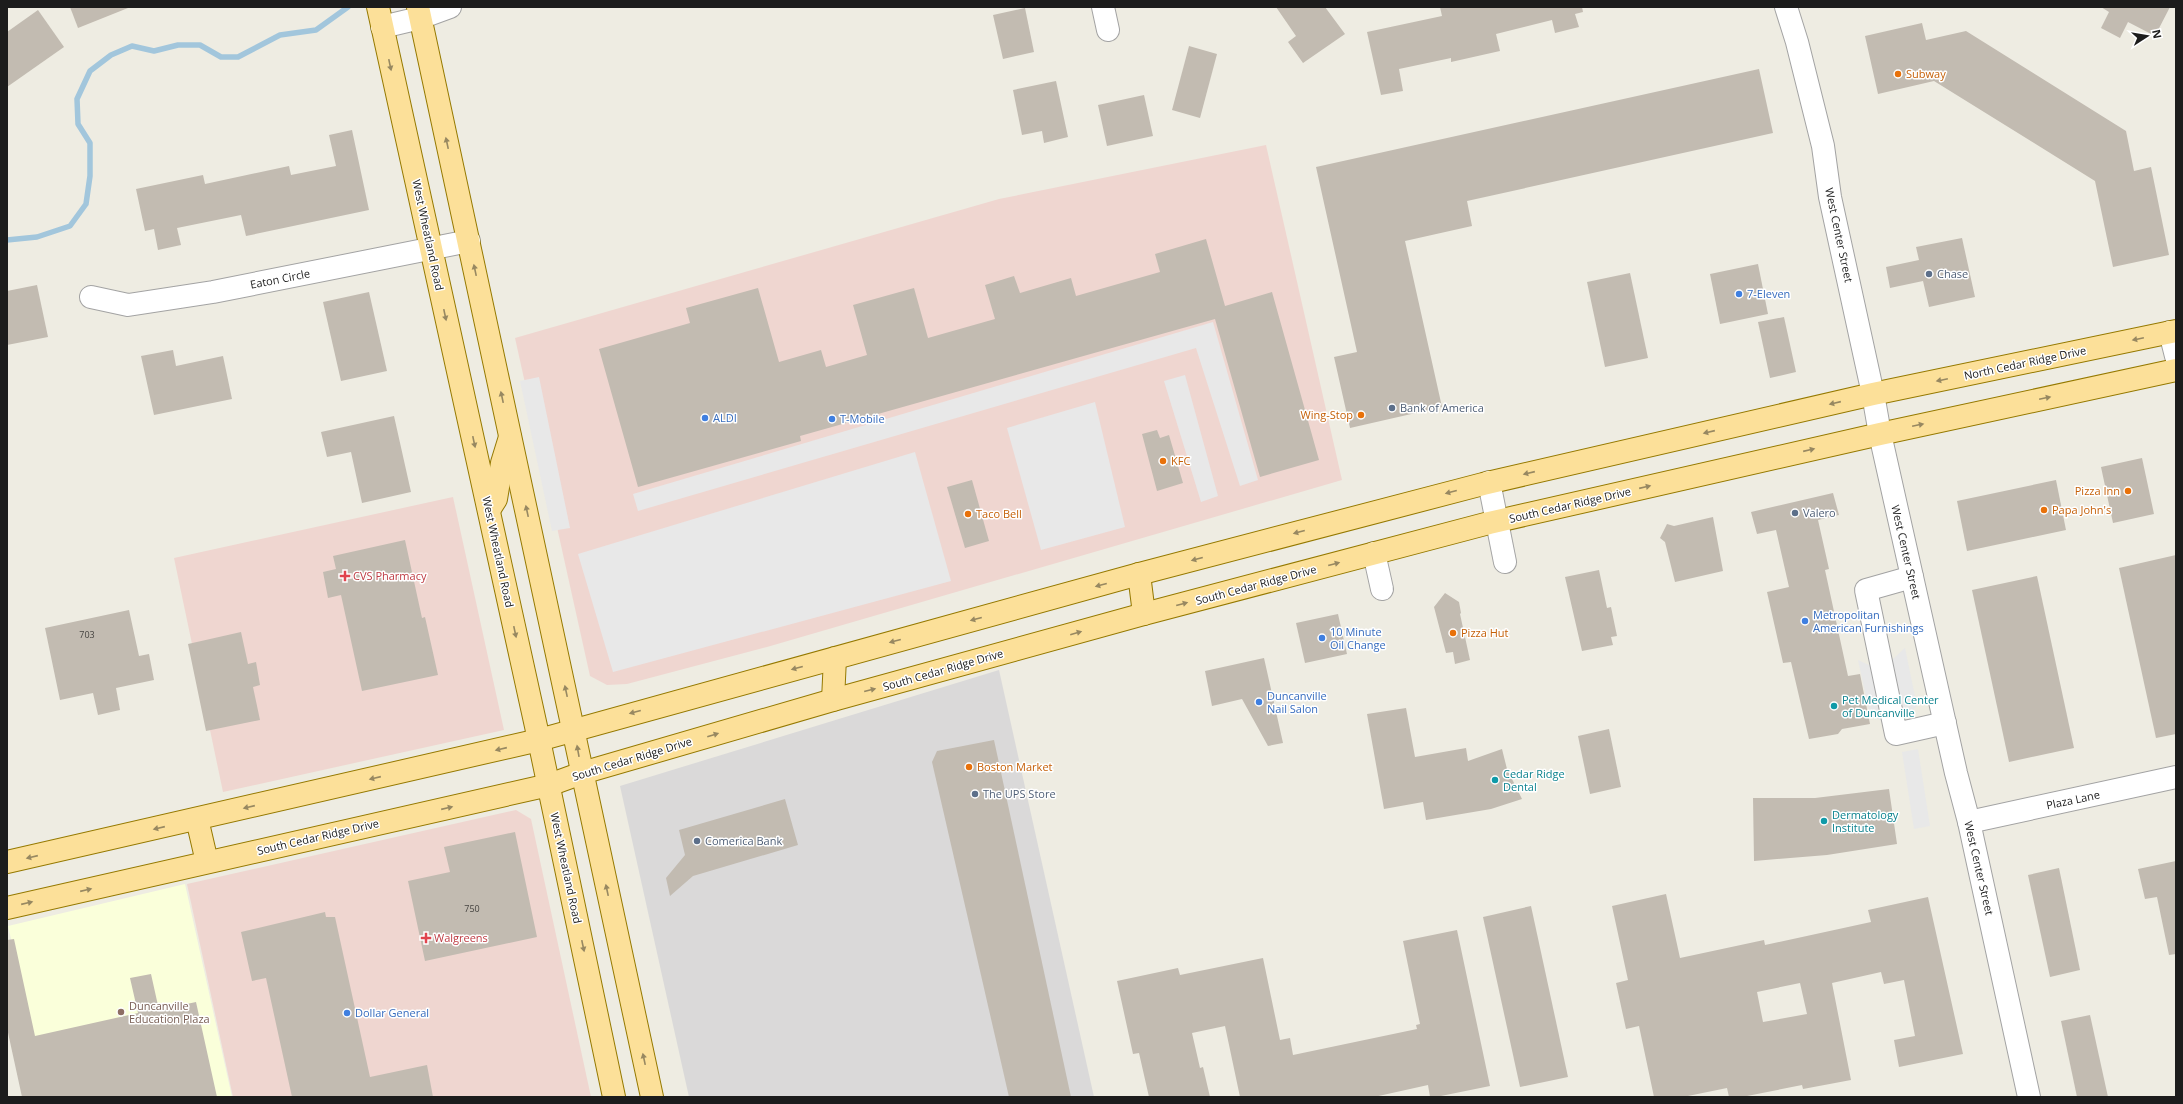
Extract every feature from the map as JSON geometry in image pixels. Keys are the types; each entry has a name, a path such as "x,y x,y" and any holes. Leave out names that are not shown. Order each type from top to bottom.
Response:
{"main road":[{"path":"419,13 652,1097"},
{"name":"West Wheatland Road","path":"380,17 549,785 614,1097"},
{"name":"North Cedar Ridge Drive","path":"1873,394 2173,332"},
{"path":"1880,434 2176,370"},
{"path":"7,862 539,740 574,729 1139,574 1489,482 1873,394"},
{"name":"South Cedar Ridge Drive","path":"7,908 549,785 582,773 833,700 1144,614 1374,553 1498,521 1880,434"},
{"path":"489,510 496,499 502,463 510,435"},
{"path":"1139,574 1144,614"},
{"path":"833,700 835,658"},
{"path":"197,819 207,862"}],"street":[{"path":"380,17 419,13 450,7"},
{"path":"1103,7 1108,30"},
{"name":"West Center Street","path":"1786,7 1796,37 1823,146 1830,197 1873,394 1880,434 1944,723 1970,822 2029,1097"},
{"name":"Eaton Circle","path":"91,298 128,305 213,292 469,241"},
{"path":"2173,332 2176,356"},
{"path":"1489,482 1505,562"},
{"path":"1374,553 1382,589"},
{"path":"1912,577 1866,590 1896,734 1944,723"},
{"name":"Plaza Lane","path":"1970,822 2176,777"}],"shaded area":[{"path":"1266,145 1342,480 767,647 627,684 607,685 590,676 515,338 999,199"},
{"path":"1213,322 1258,480 1240,486 1196,348 638,511 633,494"},
{"path":"1185,375 1218,496 1201,502 1164,381"},
{"path":"539,377 570,528 552,531 520,381"},
{"path":"1095,402 1125,527 1041,550 1007,428"},
{"path":"915,452 951,581 613,672 578,554"},
{"path":"453,497 504,730 223,792 174,558"},
{"path":"1905,648 1917,706 1905,718 1892,660"},
{"path":"1858,660 1871,666 1884,722 1870,715"},
{"path":"999,670 1094,1097 689,1097 620,786"},
{"path":"1918,749 1930,826 1914,829 1902,752"},
{"path":"516,810 531,819 591,1097 233,1097 187,884"},
{"name":"Duncanville Education Plaza","path":"185,884 232,1097 47,1097 8,926"}],"building":[{"path":"70,7 128,7 128,8 78,28"},
{"path":"1276,7 1325,7 1345,34 1303,63 1288,42 1296,36"},
{"path":"1440,7 1582,7 1583,12 1575,14 1579,27 1555,33 1552,20 1496,34 1500,51 1451,62 1451,58 1399,69 1403,91 1381,95 1367,32 1442,16"},
{"path":"2101,7 2170,7 2155,36 2128,22 2120,38 2101,28 2109,12"},
{"path":"1025,8 1034,52 1003,59 993,15"},
{"path":"38,10 64,47 7,87 7,32"},
{"path":"1922,23 1926,40 1966,31 2126,131 2134,171 2151,167 2169,255 2113,267 2095,181 1934,81 1878,94 1865,36"},
{"path":"1189,46 1217,54 1200,118 1172,110"},
{"path":"1759,69 1773,133 1467,201 1472,226 1405,241 1442,407 1350,428 1334,357 1357,352 1316,167"},
{"path":"1056,81 1068,137 1044,143 1042,131 1022,135 1013,90"},
{"path":"1144,95 1153,136 1107,146 1098,105"},
{"path":"352,130 369,210 246,236 241,215 177,228 181,245 158,250 154,229 145,231 136,189 203,175 205,184 289,166 291,175 336,166 329,135"},
{"name":"Chase","path":"1962,238 1975,297 1929,307 1923,281 1890,288 1886,267 1919,260 1916,247"},
{"path":"1206,239 1225,306 1272,292 1319,460 1260,477 1215,319 800,436 801,441 638,487 599,349 690,323 686,308 758,288 779,362 821,350 826,367 867,355 853,305 914,288 928,338 995,319 985,285 1014,276 1020,293 1071,278 1076,296 1160,272 1155,254"},
{"name":"7-Eleven","path":"1758,264 1768,314 1720,324 1710,274"},
{"path":"1630,273 1648,358 1605,367 1587,282"},
{"path":"37,285 48,337 7,345 7,291"},
{"path":"369,292 387,371 341,381 323,302"},
{"path":"1784,317 1796,372 1770,378 1758,322"},
{"path":"173,350 176,366 223,356 232,399 154,415 141,356"},
{"path":"394,416 411,492 362,503 351,452 327,457 321,432"},
{"name":"KFC","path":"1157,430 1160,438 1169,435 1183,483 1157,491 1142,434"},
{"name":"Pizza Inn","path":"2142,458 2154,514 2113,523 2101,467"},
{"name":"Taco Bell","path":"972,480 989,541 965,548 947,487"},
{"path":"2056,480 2066,530 1967,551 1957,501"},
{"path":"1833,493 1839,515 1818,520 1829,569 1825,570 1848,676 1860,674 1870,724 1842,729 1838,734 1809,739 1791,662 1783,663 1767,592 1789,587 1776,530 1757,534 1751,512"},
{"path":"1713,517 1723,571 1675,582 1665,542 1660,538 1667,524 1674,526"},
{"name":"CVS Pharmacy","path":"405,540 422,618 425,617 438,675 362,691 341,595 328,598 323,572 336,569 333,556"},
{"path":"2176,555 2176,734 2156,738 2119,568"},
{"path":"1599,570 1607,608 1611,607 1617,636 1611,637 1613,645 1582,651 1565,577"},
{"path":"2037,576 2074,748 2009,762 1972,590"},
{"name":"Pizza Hut","path":"1445,593 1459,602 1460,614 1470,660 1455,664 1453,652 1446,653 1434,607"},
{"path":"129,610 139,656 149,654 154,680 116,688 120,710 98,715 93,693 60,700 45,628"},
{"name":"10 Minute Oil Change","path":"1338,614 1347,654 1305,663 1296,623"},
{"path":"241,632 248,664 256,662 260,685 253,687 260,720 206,731 188,644"},
{"name":"Duncanville Nail Salon","path":"1264,658 1283,743 1268,746 1242,699 1212,706 1205,671"},
{"path":"1406,708 1415,757 1466,748 1468,761 1502,749 1507,769 1522,799 1491,809 1426,820 1423,802 1384,809 1367,714"},
{"path":"1609,729 1621,787 1590,794 1578,736"},
{"path":"994,740 1071,1097 1009,1097 932,762 937,751"},
{"name":"Dermatology Institute","path":"1889,789 1897,844 1827,855 1754,861 1753,798 1815,798"},
{"path":"785,799 798,845 693,876 670,896 666,878 685,855 679,830"},
{"name":"Walgreens","path":"515,832 537,937 425,961 408,881 450,872 444,847"},
{"path":"2176,861 2176,954 2169,955 2157,897 2145,899 2138,869"},
{"path":"2059,868 2080,970 2050,977 2028,875"},
{"path":"1666,894 1680,958 1764,940 1765,945 1871,922 1868,910 1928,897 1963,1054 1899,1067 1894,1040 1915,1036 1904,980 1884,984 1881,972 1832,983 1851,1080 1803,1089 1802,1085 1742,1097 1729,1097 1727,1088 1683,1097 1654,1097 1639,1026 1626,1029 1616,983 1628,980 1612,906","holes":["1800,983 1807,1014 1763,1022 1757,992"]},
{"path":"1531,906 1568,1077 1520,1087 1483,917"},
{"path":"325,912 326,917 335,917 370,1077 427,1065 433,1097 292,1097 266,978 252,981 241,932"},
{"path":"1457,930 1490,1086 1436,1097 1430,1097 1428,1085 1374,1097 1240,1097 1225,1026 1192,1033 1200,1068 1203,1067 1210,1097 1149,1097 1139,1053 1133,1054 1117,981 1178,968 1180,975 1263,958 1280,1040 1290,1038 1293,1055 1417,1029 1416,1025 1420,1024 1403,941"},
{"path":"14,939 35,1036 138,1013 130,978 151,974 159,1010 196,1002 217,1097 22,1097 7,1028 7,940"},
{"path":"2090,1015 2108,1097 2077,1097 2061,1021"}],"waterway":[{"path":"7,240 37,237 70,226 86,204 90,176 90,143 78,124 77,99 90,71 111,55 132,46 154,51 178,45 200,45 221,57 238,57 280,35 316,30 348,7"}],"place":[{"name":"Subway","path":"1898,74"},
{"name":"Chase","path":"1929,274"},
{"name":"7-Eleven","path":"1739,294"},
{"name":"Bank of America","path":"1392,408"},
{"name":"Wing-Stop","path":"1361,415"},
{"name":"ALDI","path":"705,418"},
{"name":"T-Mobile","path":"832,419"},
{"name":"KFC","path":"1163,461"},
{"name":"Pizza Inn","path":"2128,491"},
{"name":"Papa John's","path":"2044,510"},
{"name":"Valero","path":"1795,513"},
{"name":"Taco Bell","path":"968,514"},
{"name":"CVS Pharmacy","path":"345,576"},
{"name":"Metropolitan American Furnishings","path":"1805,621"},
{"name":"Pizza Hut","path":"1453,633"},
{"name":"10 Minute Oil Change","path":"1322,638"},
{"name":"Duncanville Nail Salon","path":"1259,702"},
{"name":"Pet Medical Center of Duncanville","path":"1834,706"},
{"name":"Boston Market","path":"969,767"},
{"name":"Cedar Ridge Dental","path":"1495,780"},
{"name":"The UPS Store","path":"975,794"},
{"name":"Dermatology Institute","path":"1824,821"},
{"name":"Comerica Bank","path":"697,841"},
{"name":"Walgreens","path":"426,938"},
{"name":"Duncanville Education Plaza","path":"121,1012"},
{"name":"Dollar General","path":"347,1013"}]}
